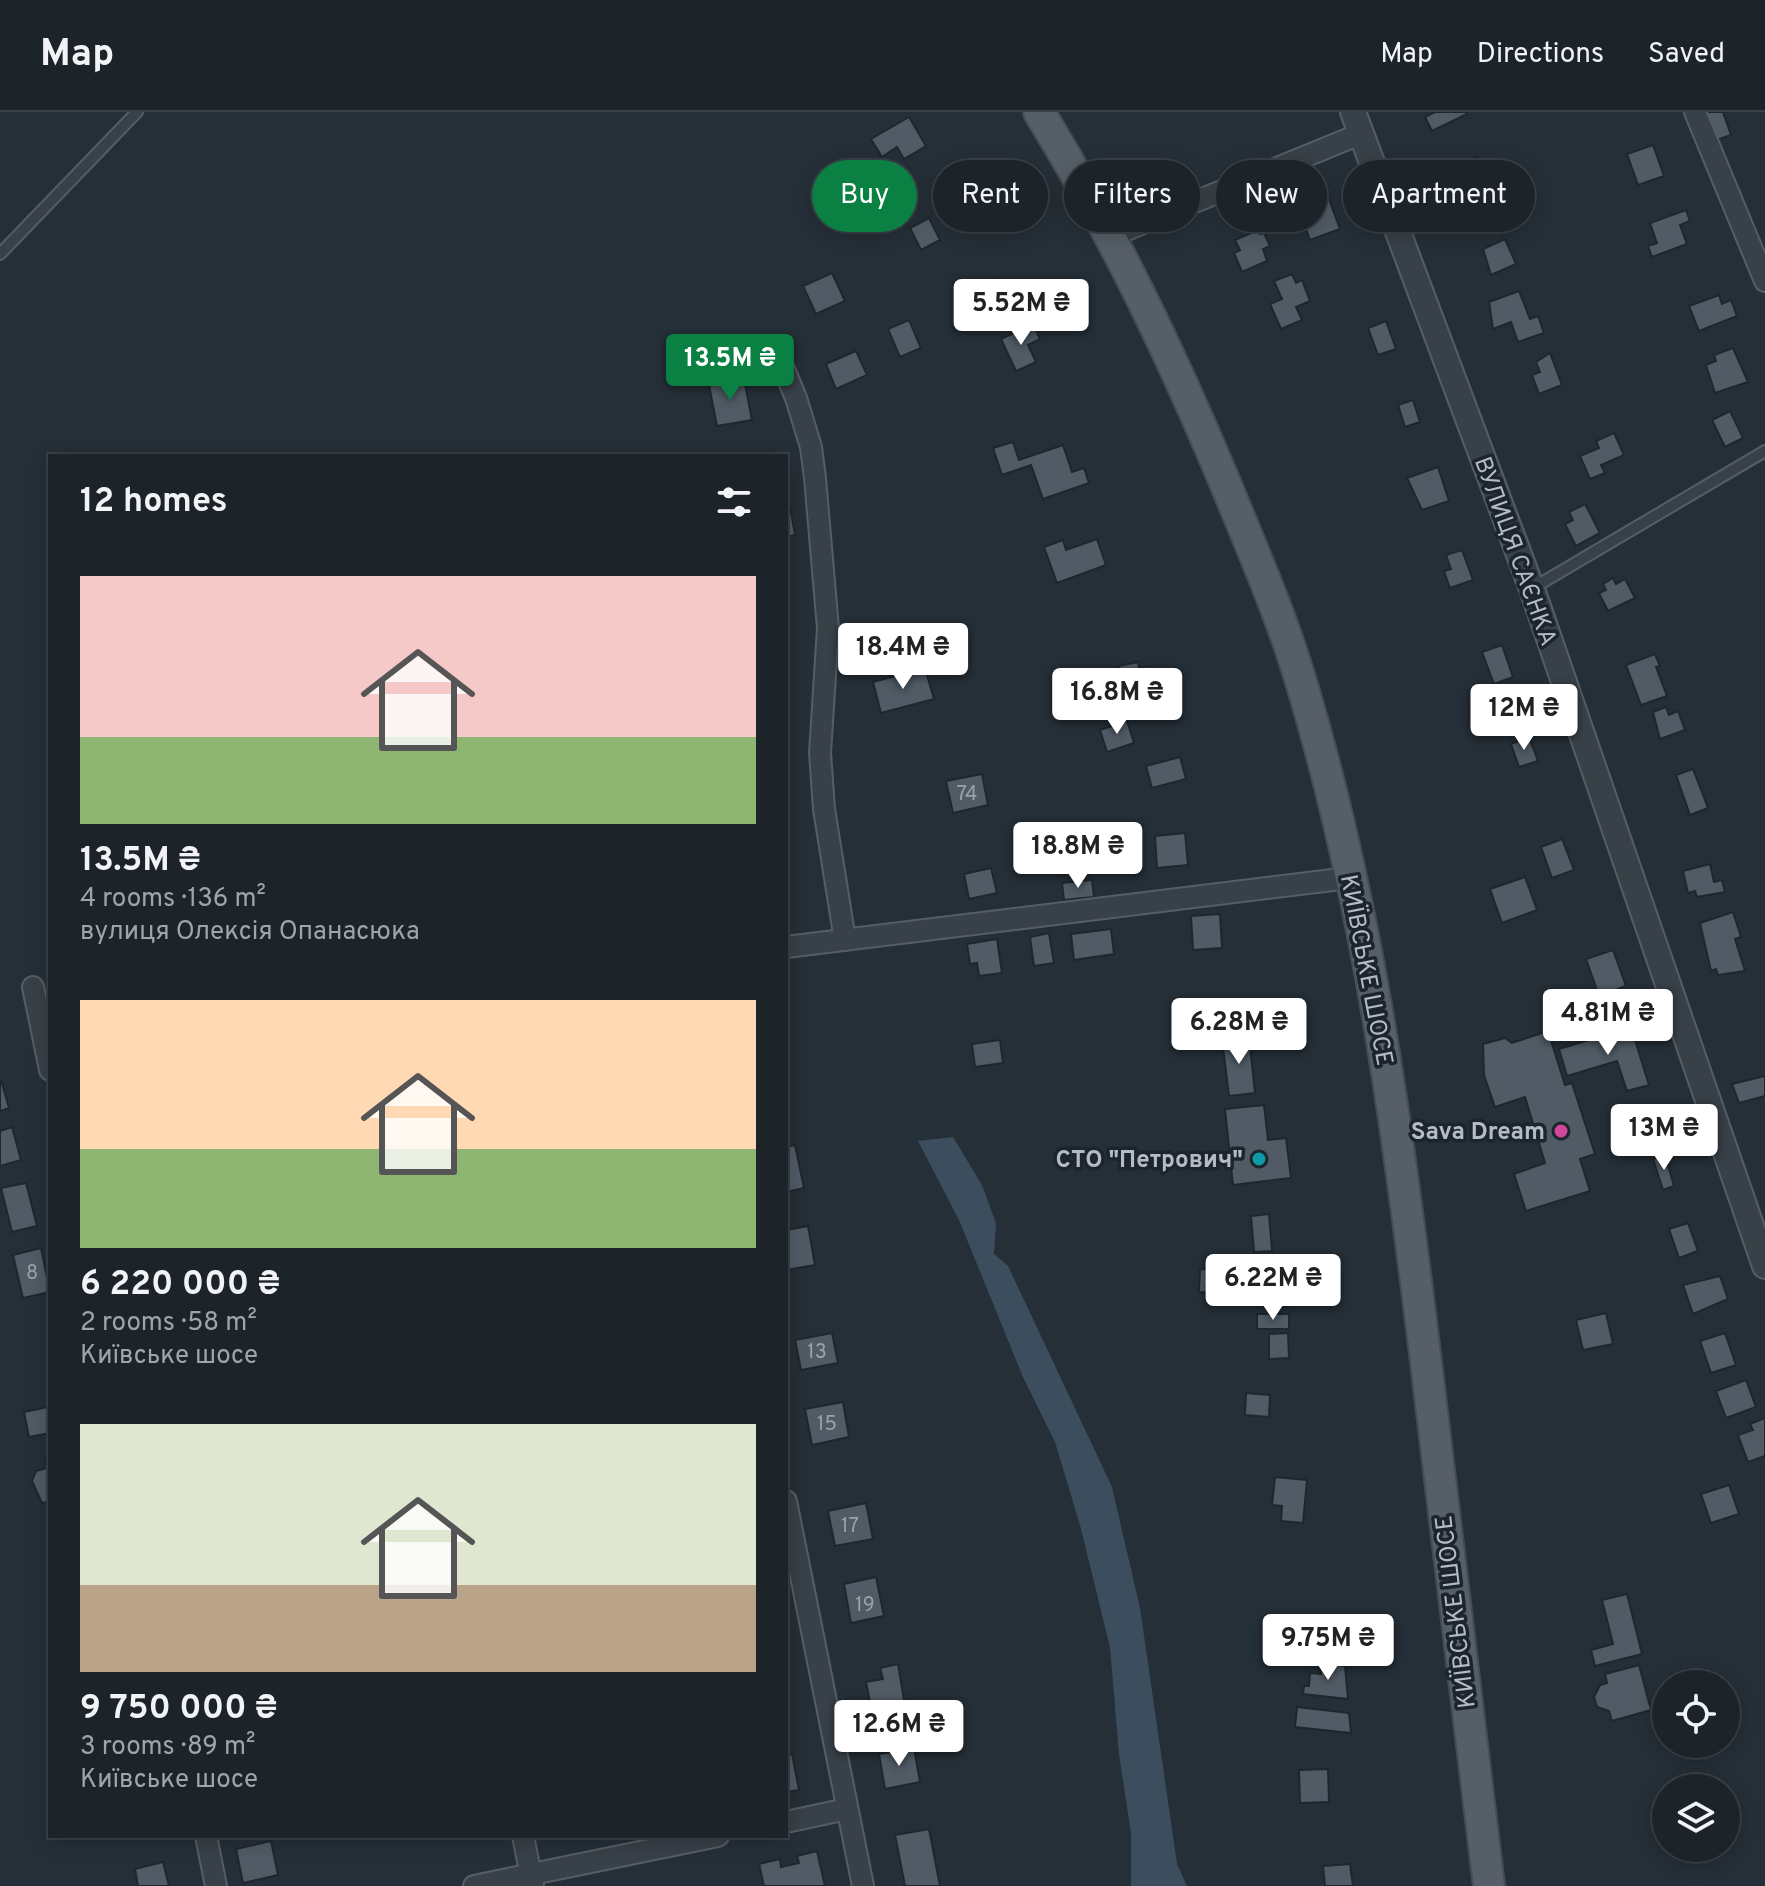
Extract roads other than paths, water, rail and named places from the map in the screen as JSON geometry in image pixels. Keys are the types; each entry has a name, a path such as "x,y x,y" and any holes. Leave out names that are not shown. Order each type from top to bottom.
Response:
{"main road":[{"name":"КИЇВСЬКЕ ШОСЕ","path":"1039,112 1112,236 1154,317 1271,594 1302,683 1334,803 1383,1040 1405,1189 1489,1886"}],"street":[{"path":"1695,112 1765,281"},
{"path":"1112,236 1357,123"},
{"name":"ВУЛИЦЯ САЄНКА","path":"1357,123 1532,589 1765,1266"},
{"path":"778,355 796,398 811,447 815,478 828,628 820,753 824,809 845,940"},
{"path":"788,947 1349,878"},
{"path":"33,987 48,1060"},
{"path":"788,1511 863,1886"},
{"path":"788,1822 847,1809"},
{"path":"206,1838 216,1886"},
{"path":"523,1838 532,1881"},
{"path":"474,1886 532,1881 710,1838"}],"lane":[{"path":"0,254 137,112"},
{"path":"1532,589 1765,451"}],"water":[{"path":"953,1137 982,1185 996,1223 994,1254 1008,1266 1112,1487 1140,1608 1177,1864 1187,1886 1131,1886 1131,1833 1119,1754 1110,1647 1080,1525 1055,1442 1023,1377 959,1220 918,1141"}],"place":[{"name":"Sava Dream","path":"1561,1131"},
{"name":"СТО \"Петрович\"","path":"1259,1159"}]}
